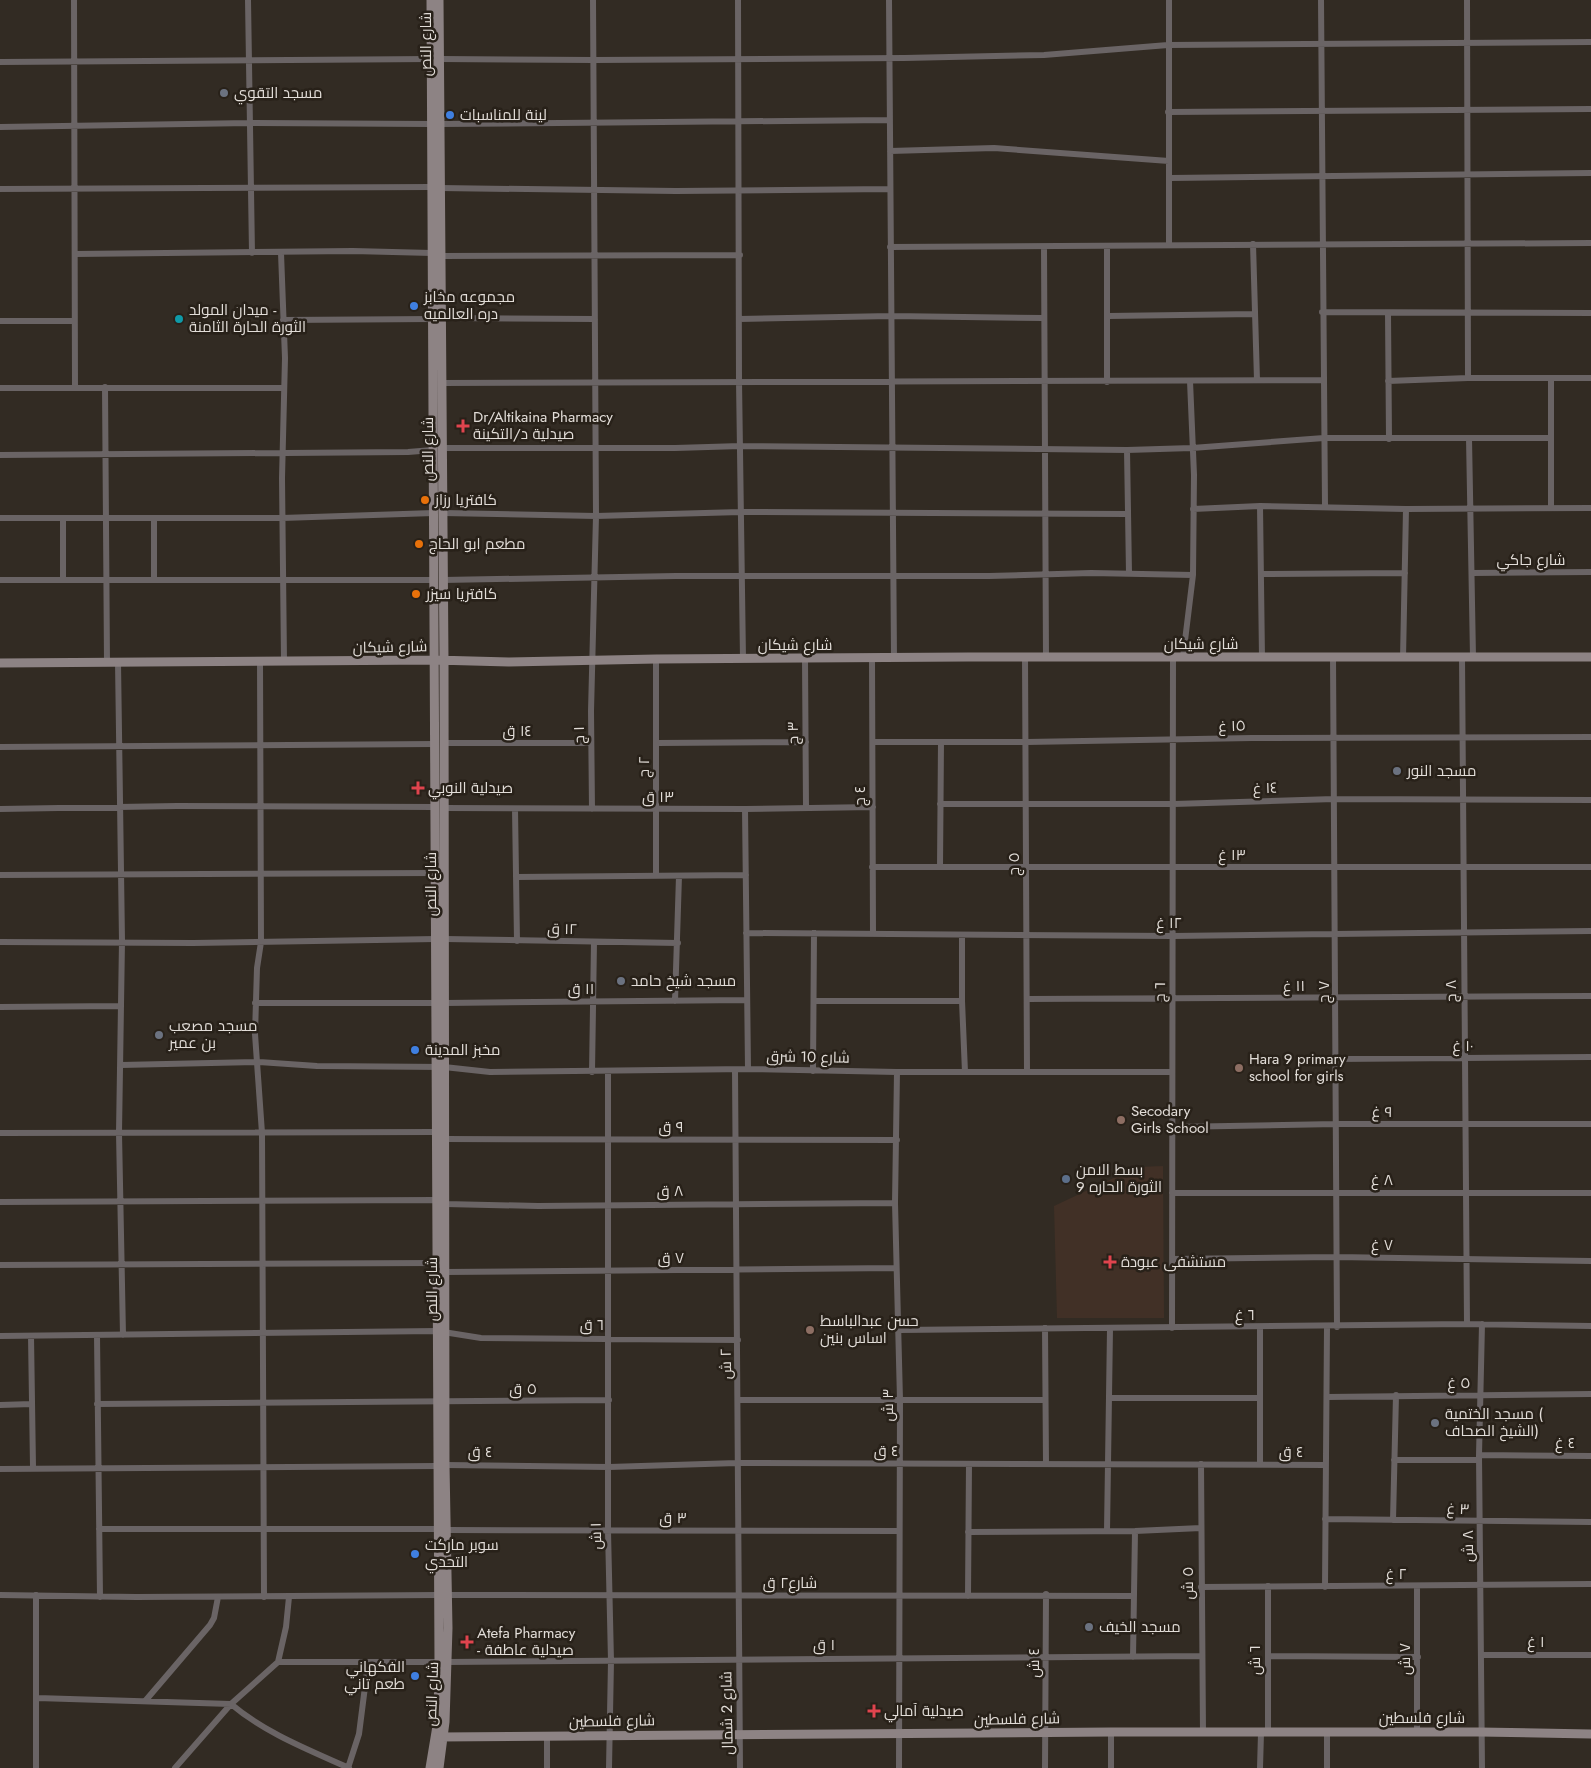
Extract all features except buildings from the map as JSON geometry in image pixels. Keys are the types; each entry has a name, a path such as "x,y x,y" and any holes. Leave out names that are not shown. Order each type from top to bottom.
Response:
{"main road":[{"name":"شارع النص","path":"431,0 435,59 436,124 436,188 432,253 442,383 438,449"},
{"name":"شارع النص","path":"435,59 439,0"},
{"name":"شارع النص","path":"436,188 442,256 437,318 438,513 433,580 440,660"},
{"name":"شارع النص","path":"438,513 444,580 440,660 439,743 441,1003 440,1067 435,1132 435,1200 436,1263 442,1332"},
{"name":"شارع شيكان","path":"0,663 440,660 508,662 656,659 1172,656 1262,658 1591,657"},
{"name":"شارع النص","path":"439,808 436,873 440,939"},
{"name":"شارع النص","path":"430,1768 440,1737 438,1720 448,1596 442,1530 441,1466 442,1332 446,1272 445,1139 440,1067"},
{"name":"شارع النص","path":"439,1768 443,1662 438,1595 442,1530"},
{"name":"شارع فلسطين","path":"440,1737 1111,1732 1480,1732 1591,1734"}],"street":[{"path":"74,0 75,387"},
{"path":"248,0 252,253"},
{"name":"١ ج","path":"592,809 591,743 596,516 593,0"},
{"path":"738,0 739,382 743,659"},
{"path":"889,0 890,382 894,658"},
{"path":"1168,0 1169,245"},
{"path":"1321,0 1325,506"},
{"path":"1467,0 1468,173 1466,244 1468,378"},
{"path":"0,62 888,57 1044,55 1168,45 1591,42"},
{"path":"1168,112 1591,109"},
{"path":"0,127 250,123 436,124 890,120"},
{"path":"890,151 994,148 1169,161"},
{"path":"1170,178 1591,172"},
{"path":"0,189 890,189"},
{"path":"890,247 1591,243"},
{"path":"1253,244 1257,380"},
{"path":"1107,382 1108,246"},
{"path":"1044,247 1043,382 1046,658"},
{"path":"75,254 353,251 432,253"},
{"path":"281,253 284,388 282,518 284,662"},
{"path":"442,256 740,255"},
{"path":"1322,312 1388,314 1591,313"},
{"path":"1108,316 1255,314"},
{"path":"1388,314 1389,439"},
{"path":"739,318 891,316 1043,318"},
{"path":"283,320 437,318 595,319"},
{"path":"0,321 74,320"},
{"path":"1388,381 1468,378 1591,378"},
{"path":"1551,378 1551,508"},
{"path":"442,383 1323,380"},
{"path":"1183,656 1193,575 1190,381"},
{"path":"106,387 107,662"},
{"path":"0,388 284,388"},
{"path":"0,455 741,446 1127,450 1192,448 1324,438 1551,438"},
{"path":"1469,438 1473,657"},
{"path":"1127,450 1129,573"},
{"path":"1193,509 1260,506 1406,509 1591,508"},
{"path":"1260,506 1262,658"},
{"path":"1404,658 1406,509"},
{"path":"0,518 282,518 438,513 596,516 741,512 1128,514"},
{"path":"63,519 63,580"},
{"path":"154,519 154,579"},
{"name":"شارع جاكي","path":"1472,573 1591,572"},
{"path":"444,580 742,576 893,577 1129,573 1193,575"},
{"path":"1261,574 1405,573"},
{"path":"0,580 433,580"},
{"name":"٦ ج","path":"1172,656 1174,740 1172,1328"},
{"name":"٥ ج","path":"1025,657 1027,742 1025,802 1027,868 1027,1070"},
{"name":"٧ ج","path":"1333,657 1337,998 1337,1327"},
{"name":"٨ ج","path":"1462,657 1463,997 1467,1193 1467,1324"},
{"name":"٢ ج","path":"656,659 656,875"},
{"name":"٣ ج","path":"805,659 806,807"},
{"name":"٤ ج","path":"872,659 873,934"},
{"path":"260,661 261,942 256,1003 256,1034 262,1133 264,1597"},
{"path":"118,662 122,941 119,1134 123,1334"},
{"name":"١٥ غ","path":"873,742 1591,737"},
{"path":"657,743 806,742"},
{"path":"940,867 941,742"},
{"name":"١٤ ق","path":"0,747 591,743"},
{"name":"١٤ غ","path":"940,804 1025,802 1174,804 1334,799 1591,800"},
{"name":"١٣ ق","path":"0,809 260,806 484,807 515,810 872,807"},
{"path":"745,809 748,1069"},
{"path":"515,810 517,940"},
{"name":"١٣ غ","path":"872,867 1591,867"},
{"path":"0,875 120,876 436,873"},
{"path":"516,877 746,875"},
{"path":"675,1001 679,876"},
{"name":"١٢ غ","path":"746,933 1173,936 1591,931"},
{"path":"813,1071 814,933"},
{"path":"962,935 965,1072"},
{"name":"١٢ ق","path":"0,942 261,942 440,939 678,942"},
{"path":"592,1072 594,942"},
{"name":"١١ غ","path":"1027,999 1591,996"},
{"name":"١١ ق","path":"256,1003 746,1000"},
{"path":"814,1001 962,1001"},
{"path":"0,1006 121,1006"},
{"name":"١٠ غ","path":"1336,1059 1591,1057"},
{"name":"شارع 10 شرق","path":"121,1065 259,1062 440,1067 490,1072 748,1069 897,1072 1027,1070 1172,1072"},
{"name":"٢ ش","path":"735,1070 739,1400 738,1658"},
{"name":"١ ش","path":"608,1072 606,1140 609,1400 608,1531 611,1661 608,1735"},
{"name":"٣ ش","path":"897,1072 896,1268 900,1330 899,1768"},
{"name":"٩ غ","path":"1172,1127 1336,1124 1591,1124"},
{"path":"0,1133 435,1132"},
{"name":"٩ ق","path":"445,1139 897,1140"},
{"name":"٨ غ","path":"1172,1193 1591,1194"},
{"path":"0,1202 435,1200 445,1204"},
{"name":"٨ ق","path":"445,1204 896,1203"},
{"name":"٧ غ","path":"1173,1259 1336,1257 1591,1261"},
{"path":"0,1265 436,1263"},
{"name":"٧ ق","path":"446,1272 896,1268"},
{"name":"٦ غ","path":"900,1330 1260,1328 1467,1324 1591,1326"},
{"name":"٨ ش","path":"1482,1324 1479,1458 1481,1585 1480,1732 1482,1768"},
{"path":"1325,1587 1327,1327"},
{"path":"1045,1328 1046,1464"},
{"path":"1260,1328 1260,1464"},
{"path":"1107,1531 1110,1329"},
{"name":"٦ ق","path":"0,1336 442,1332 481,1338 608,1337 738,1340"},
{"path":"97,1335 100,1597"},
{"path":"31,1336 33,1467"},
{"name":"٥ غ","path":"1327,1397 1591,1394"},
{"path":"1393,1520 1396,1395"},
{"path":"1110,1398 1260,1398"},
{"name":"٥ ق","path":"97,1404 609,1400"},
{"path":"739,1400 1045,1400"},
{"path":"0,1404 32,1404"},
{"name":"٤ غ","path":"1394,1460 1591,1456"},
{"name":"٤ ق","path":"0,1469 33,1467 609,1466 738,1463 1326,1465"},
{"path":"968,1596 969,1464"},
{"name":"٥ ش","path":"1201,1464 1200,1587 1203,1732"},
{"name":"٣ غ","path":"1325,1519 1591,1522"},
{"name":"٣ ق","path":"98,1528 899,1531"},
{"path":"968,1532 1135,1531 1201,1528"},
{"path":"1132,1658 1135,1531"},
{"name":"٢ غ","path":"1200,1587 1417,1587 1591,1584"},
{"name":"٦ ش","path":"1260,1768 1265,1733 1268,1586"},
{"name":"٧ ش","path":"1417,1587 1417,1732"},
{"name":"شارع٢ ق","path":"448,1596 968,1596 1046,1594 1133,1596"},
{"name":"٤ ش","path":"1045,1768 1046,1594"},
{"path":"0,1595 289,1597 438,1595"},
{"path":"36,1595 36,1768"},
{"path":"146,1700 210,1625 214,1618 218,1597"},
{"path":"175,1768 231,1704 278,1662 286,1627 289,1597"},
{"name":"١ غ","path":"1481,1655 1591,1655"},
{"name":"١ ق","path":"278,1662 368,1663 738,1658 1132,1658 1201,1656"},
{"path":"1268,1656 1418,1657"},
{"name":"شارع 2 شمال","path":"738,1658 740,1768"},
{"path":"37,1698 231,1704 246,1717 268,1730 348,1768 359,1734 368,1663"},
{"path":"1111,1732 1111,1768"},
{"path":"1327,1732 1327,1768"},
{"path":"608,1735 609,1768"},
{"path":"547,1736 547,1768"}],"shaded area":[{"name":"مستشفى عبودة","path":"1163,1166 1164,1318 1057,1318 1054,1206 1137,1167"}],"place":[{"name":"مسجد التقوي","path":"224,93"},
{"name":"لينة للمناسبات","path":"450,115"},
{"name":"مجموعه مخابز دره العالميه","path":"414,306"},
{"name":"ميدان المولد - الثورة الحارة الثامنة","path":"179,319"},
{"name":"Dr/Altikaina Pharmacy صيدلية د/التكينة","path":"463,426"},
{"name":"كافتريا رزاز","path":"425,500"},
{"name":"مطعم ابو الحاج","path":"419,544"},
{"name":"كافتريا سيزر","path":"416,594"},
{"name":"مسجد النور","path":"1397,771"},
{"name":"صيدلية النوبي","path":"418,788"},
{"name":"مسجد شيخ حامد","path":"621,981"},
{"name":"مسجد مصعب بن عمير","path":"159,1035"},
{"name":"مخبز المدينة","path":"415,1050"},
{"name":"Hara 9 primary school for girls","path":"1239,1068"},
{"name":"Secodary Girls School","path":"1121,1120"},
{"name":"بسط الامن الثورة الحاره 9","path":"1066,1179"},
{"name":"مستشفى عبودة","path":"1110,1262"},
{"name":"حسن عبدالباسط اساس بنين","path":"810,1330"},
{"name":"مسجد الختمية ( الشيخ الصحاف)","path":"1435,1423"},
{"name":"سوبر ماركت التحدي","path":"415,1554"},
{"name":"مسجد الخيف","path":"1089,1627"},
{"name":"Atefa Pharmacy - صيدلية عاطفة","path":"467,1642"},
{"name":"الفكهاني طعم تاني","path":"415,1676"},
{"name":"صيدلية آمالي","path":"874,1711"}]}
